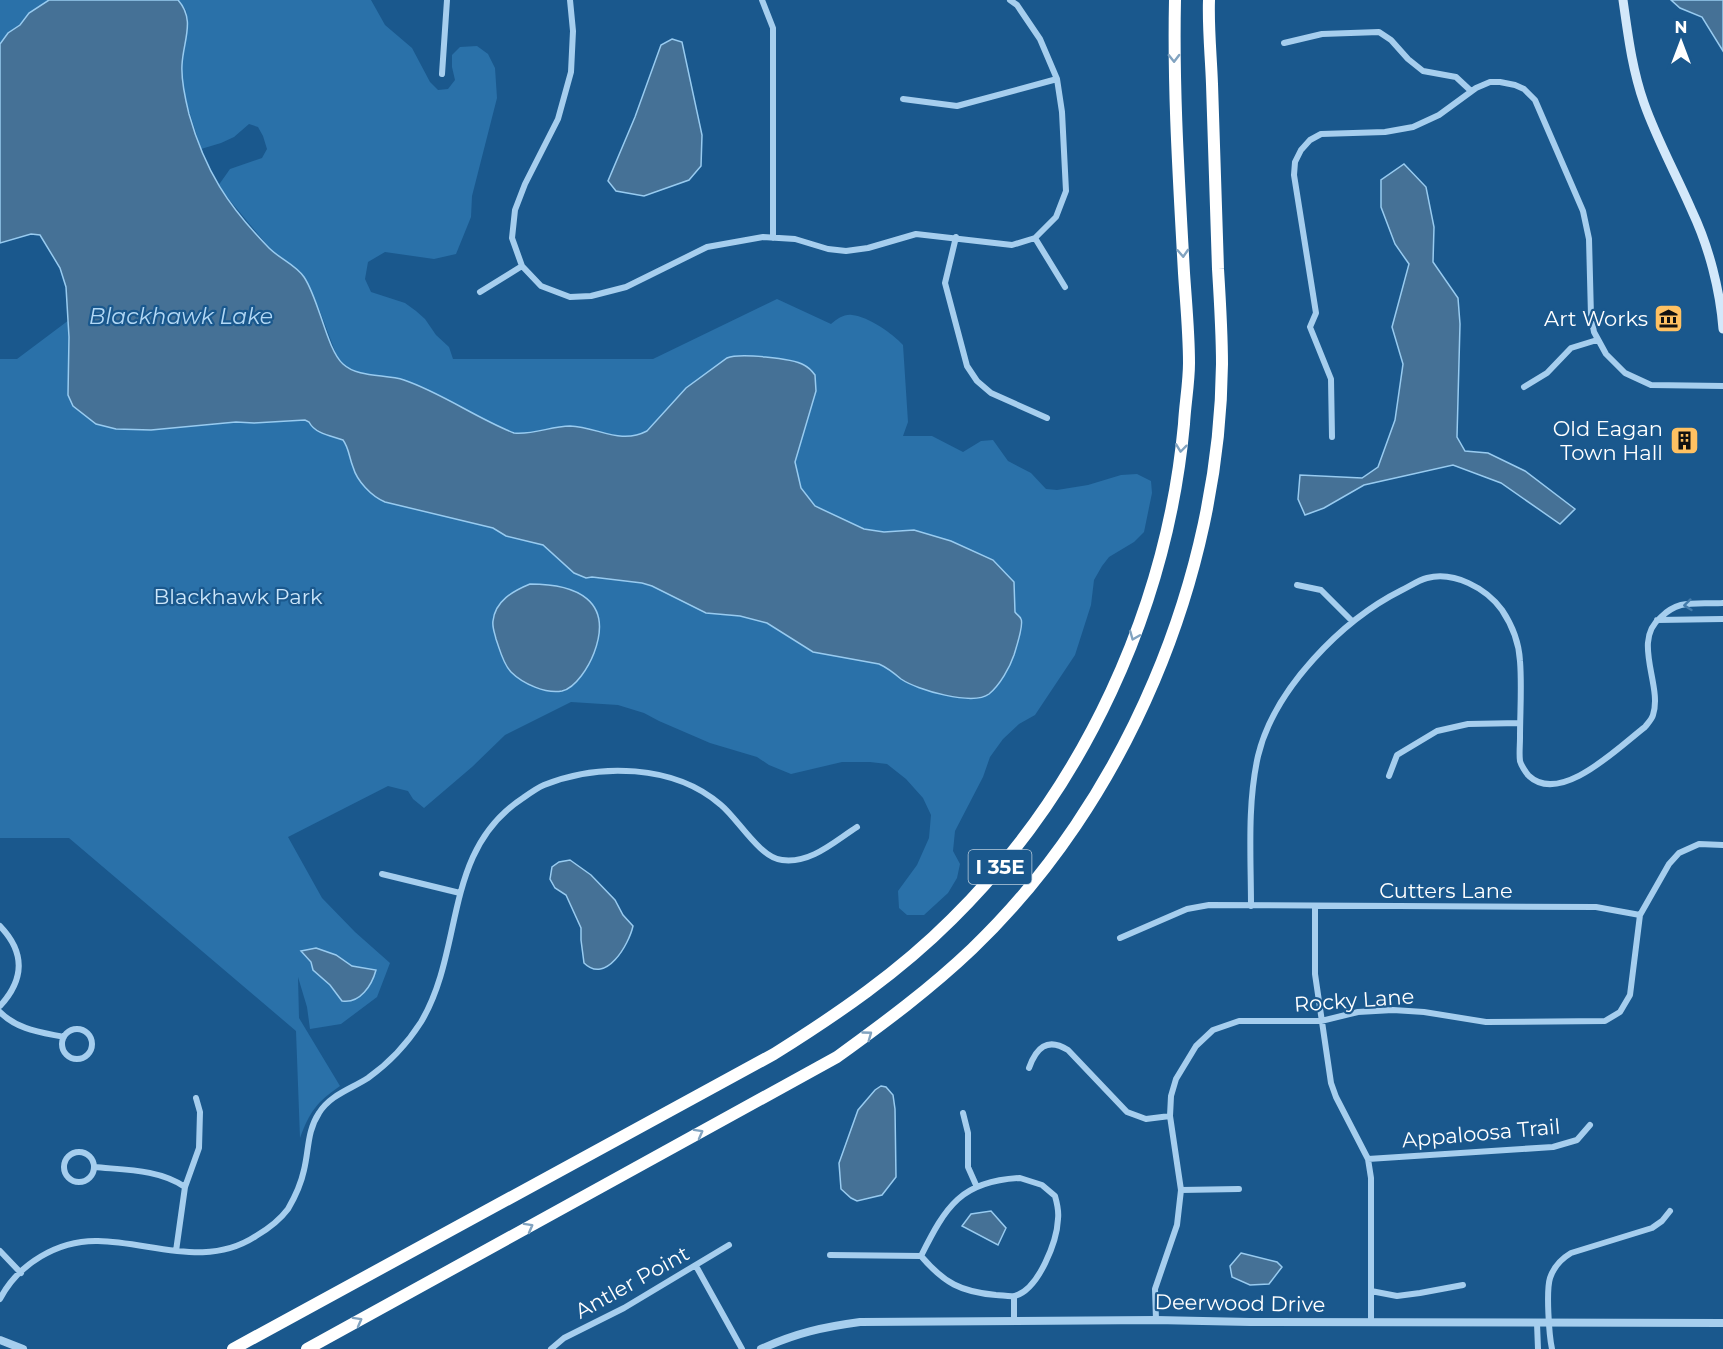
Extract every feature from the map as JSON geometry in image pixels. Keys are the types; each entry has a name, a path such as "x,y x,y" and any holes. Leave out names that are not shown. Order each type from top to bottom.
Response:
{"highway":[{"name":"I 35E","path":"233,1349 774,1054 834,1017 893,972 952,919 1000,867 1042,812 1080,752 1118,677 1144,612 1173,504 1189,365 1174,56 1175,0"},
{"name":"I 35E","path":"307,1349 837,1057 908,1005 974,948 1023,894 1068,836 1107,775 1142,711 1171,640 1192,574 1212,482 1222,365 1209,0"}],"main road":[{"path":"1623,0 1630,52 1643,101 1659,142 1693,212 1710,260 1723,329"}],"street":[{"path":"442,74 447,0"},
{"path":"570,0 573,31 571,72 558,119 525,184 515,210 513,238 522,266 541,286 570,297 591,296 626,287 707,247 764,237 795,239 828,249 846,251 868,248 916,234 1012,245 1035,238 1056,217 1066,191 1062,112 1056,79 1041,39 1020,2 1010,0"},
{"path":"762,0 773,28 773,238"},
{"path":"1284,44 1322,34 1379,32 1392,40 1408,59 1423,71 1456,77 1471,91"},
{"path":"903,99 957,106 1056,79"},
{"path":"1332,437 1331,379 1310,327 1316,313 1294,175 1295,162 1300,150 1321,134 1385,132 1413,127 1439,115 1471,91 1490,82 1515,85 1532,96 1540,109 1578,197 1587,225 1590,254 1590,316 1597,340 1606,354 1617,367 1651,385 1723,386"},
{"path":"956,237 945,283 967,366 977,381 991,393 1047,418"},
{"path":"1035,238 1065,287"},
{"path":"480,292 522,266"},
{"path":"1524,387 1547,373 1571,348 1597,340"},
{"path":"1251,906 1251,807 1258,756 1277,708 1301,673 1352,621 1381,600 1427,578 1452,576 1477,587 1502,609 1516,636 1520,660 1520,762 1529,777 1556,784 1585,774 1646,727 1653,717 1655,704 1648,643 1650,630 1656,620 1681,605 1723,603"},
{"path":"1297,585 1321,590 1352,621"},
{"path":"1656,620 1723,619"},
{"path":"1389,776 1397,755 1437,731 1468,724 1520,723"},
{"path":"0,1299 10,1282 32,1261 57,1248 78,1242 99,1241 176,1251 212,1253 244,1245 273,1226 287,1209 299,1188 309,1134 319,1112 334,1097 366,1079 388,1062 407,1042 422,1020 438,983 460,893 479,843 506,809 541,786 582,773 638,771 680,781 702,791 721,805 753,841 774,859 781,860 797,861 814,855 857,827"},
{"name":"Rocky Lane","path":"1156,1320 1155,1288 1177,1225 1181,1190 1170,1116 1170,1096 1176,1079 1196,1046 1213,1030 1239,1021 1321,1021 1358,1012 1393,1010 1424,1012 1486,1022 1605,1021 1620,1012 1630,995 1640,915 1669,864 1679,853 1699,844 1723,845"},
{"path":"382,874 460,893"},
{"name":"Cutters Lane","path":"1120,938 1187,909 1209,905 1596,907 1640,915"},
{"path":"1315,906 1315,974 1331,1083 1368,1159 1371,1178 1371,1323"},
{"path":"0,926 15,946 19,966 15,985 0,1006"},
{"path":"0,1012 11,1022 25,1029 64,1037"},
{"path":"80,1029 91,1038 92,1048 83,1058 70,1057 64,1050 64,1037 71,1030 80,1029"},
{"path":"1029,1068 1034,1055 1040,1048 1049,1044 1059,1045 1068,1050 1127,1112 1146,1119 1170,1116"},
{"path":"176,1251 185,1187 199,1148 200,1113 196,1098"},
{"path":"963,1113 968,1133 968,1167 976,1185"},
{"name":"Appaloosa Trail","path":"1368,1159 1553,1146 1577,1140 1590,1125"},
{"path":"79,1152 91,1158 94,1167 91,1176 78,1182 66,1175 64,1166 71,1155 79,1152"},
{"path":"94,1167 153,1174 174,1179 185,1187"},
{"path":"830,1255 921,1256 953,1286 978,1293 1014,1296 1028,1287 1042,1272 1059,1216 1055,1196 1041,1185 1020,1178 998,1179 976,1185 960,1197 945,1213 921,1256"},
{"path":"1181,1190 1239,1189"},
{"path":"1552,1349 1549,1323 1550,1279 1559,1260 1571,1253 1652,1228 1670,1211"},
{"name":"Antler Point","path":"551,1349 564,1338 624,1308 729,1245"},
{"path":"0,1251 21,1273"},
{"path":"696,1266 742,1349"},
{"path":"1371,1292 1397,1296 1463,1285"},
{"path":"1014,1296 1014,1322"},
{"name":"Deerwood Drive","path":"761,1349 789,1336 825,1327 861,1322 1156,1320 1371,1323 1723,1323"},
{"path":"1537,1323 1538,1349"},
{"path":"0,1340 23,1349"}],"green space":[{"path":"0,0 49,0 29,13 0,44"},
{"name":"Blackhawk Park","path":"178,0 371,0 385,25 412,48 430,82 438,90 448,89 455,80 452,55 460,47 477,46 488,54 495,68 497,98 472,196 471,217 456,254 434,259 385,252 368,262 365,279 371,292 405,303 425,319 436,335 449,347 453,359 653,359 777,299 831,324 846,315 859,316 887,331 903,345 908,422 903,436 932,436 963,452 981,441 993,440 1008,461 1031,473 1046,489 1057,490 1088,485 1121,475 1137,474 1151,481 1152,493 1144,532 1134,542 1109,557 1102,566 1094,580 1091,605 1075,655 1035,715 1019,724 1003,739 990,757 983,777 955,831 953,851 960,864 957,878 948,893 924,915 907,915 899,908 898,891 917,865 929,838 931,815 923,798 906,779 887,764 842,762 791,774 757,757 710,743 644,713 618,705 571,702 505,735 424,808 413,799 408,791 388,786 288,837 322,898 390,963 377,997 341,1024 310,1029 307,1007 298,977 299,1018 340,1086 315,1108 300,1138 296,1031 69,838 0,838 0,359 17,359 69,320 69,358 338,359 318,306 301,272 272,251 218,186 230,169 262,158 267,149 258,127 249,124 234,137 201,149 183,91 182,66 188,20 186,10"}],"water":[{"name":"Blackhawk Lake","path":"49,0 178,0 186,15 187,23 182,65 184,90 202,153 220,187 254,233 304,277 332,348 343,364 356,372 397,378 418,385 514,433 529,433 570,426 628,436 647,431 686,388 727,358 766,357 798,362 807,367 815,375 816,391 795,462 801,488 815,506 864,529 884,532 914,530 951,541 993,560 1014,582 1015,612 1022,622 1014,655 1001,681 989,694 981,697 958,697 932,692 901,679 879,664 813,652 767,623 740,616 706,613 642,583 586,578 574,573 543,545 506,536 493,528 385,502 361,483 343,440 319,432 305,420 236,422 151,430 116,429 96,424 73,406 68,395 69,337 66,287 60,268 40,235 31,234 0,243 0,44 29,13"},
{"path":"1671,0 1723,0 1723,51 1702,17 1680,8"},
{"path":"672,39 682,42 702,135 701,166 689,180 644,196 616,191 608,181 635,117 661,45"},
{"path":"1404,164 1426,187 1434,227 1433,262 1458,298 1460,324 1457,437 1465,451 1488,453 1525,471 1575,509 1560,524 1501,483 1453,465 1364,485 1324,508 1305,515 1298,499 1300,475 1362,478 1378,467 1395,420 1403,364 1392,327 1409,264 1395,244 1381,207 1381,180"},
{"path":"530,584 562,587 576,592 595,608 599,620 599,635 589,664 572,686 562,691 542,689 516,676 506,665 496,639 493,623 497,608 511,594"},
{"path":"570,860 591,875 615,900 623,915 633,926 622,951 608,966 600,969 592,968 584,963 581,928 566,895 555,888 550,879 552,867 559,862"},
{"path":"316,948 336,955 352,966 376,970 372,982 354,1000 342,1001 330,985 313,970 311,962 301,951"},
{"path":"881,1086 886,1087 893,1095 896,1177 882,1195 857,1201 841,1189 839,1163 858,1110"},
{"path":"991,1211 1006,1228 998,1245 962,1226 971,1214"},
{"path":"1241,1253 1277,1262 1282,1267 1269,1284 1250,1285 1232,1277 1230,1266"}],"place":[{"name":"Art Works","path":"1669,318"},
{"name":"Old Eagan Town Hall","path":"1684,440"}]}
